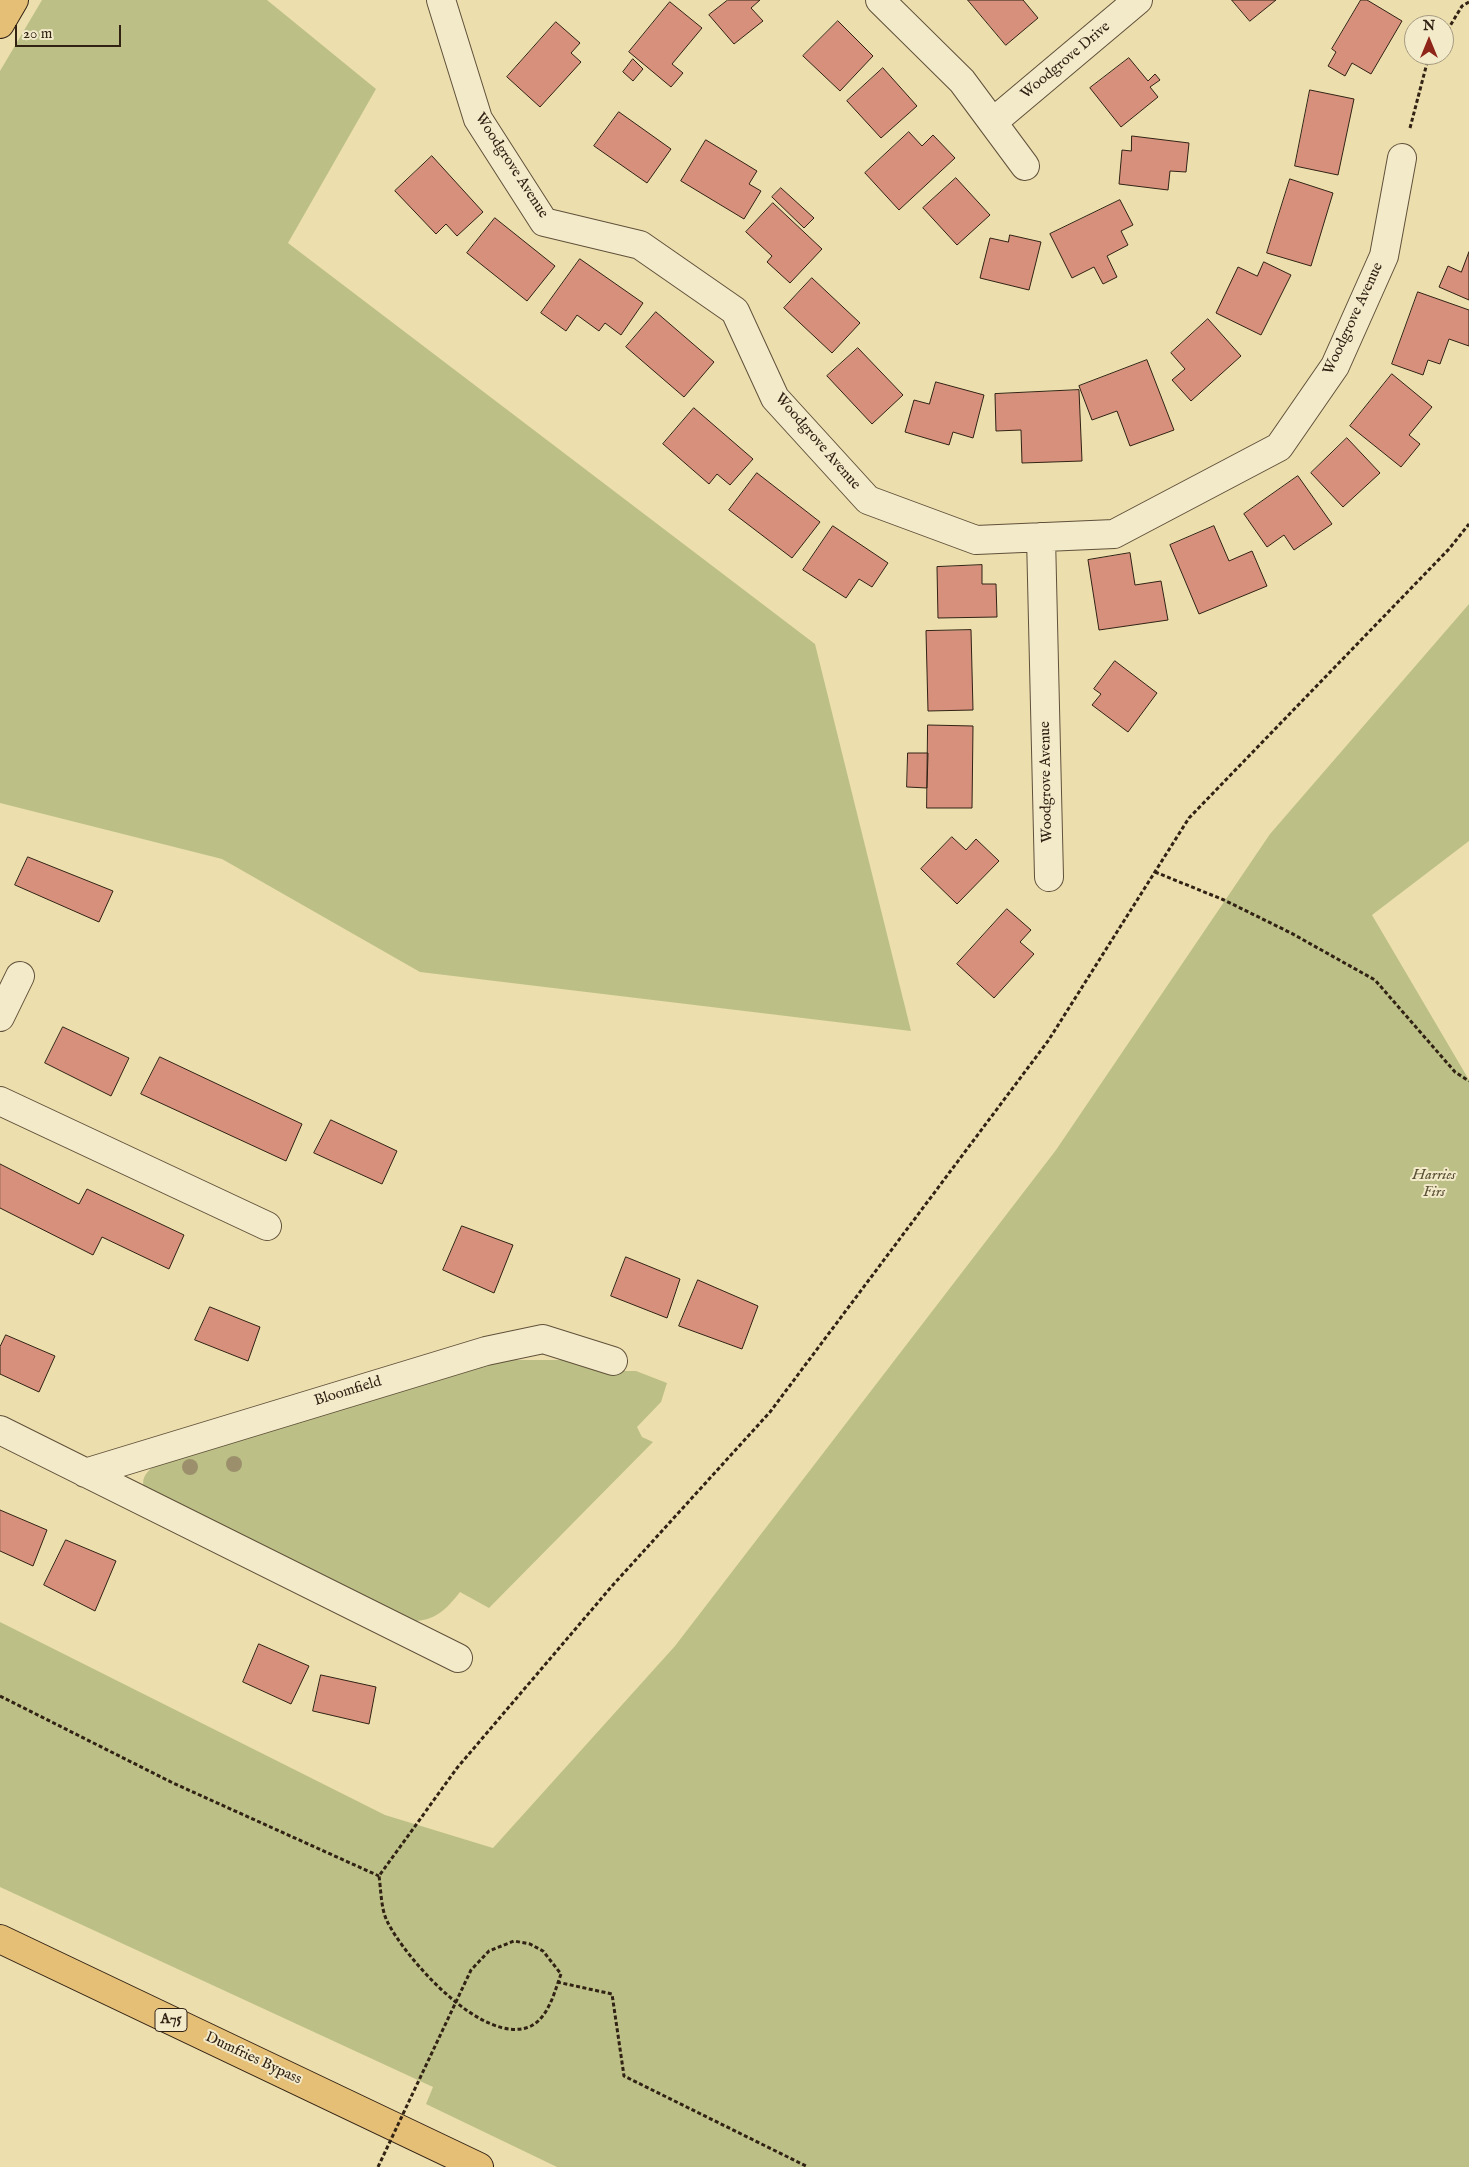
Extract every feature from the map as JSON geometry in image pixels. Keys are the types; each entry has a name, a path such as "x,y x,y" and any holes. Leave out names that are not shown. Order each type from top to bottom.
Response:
{"highway":[{"path":"0,24 14,0"},
{"name":"Dumfries Bypass","path":"0,1938 479,2167"}],"street":[{"name":"Woodgrove Avenue","path":"441,0 478,119 544,222 640,245 735,312 776,398 868,500 976,540 1114,534 1279,447 1335,366 1384,256 1402,158"},
{"path":"880,0 962,81 1025,166"},
{"name":"Woodgrove Drive","path":"993,122 1138,0"},
{"name":"Woodgrove Avenue","path":"1041,538 1049,876"},
{"path":"0,1017 20,976"},
{"path":"0,1101 267,1226"},
{"name":"Bloomfield","path":"85,1473 486,1351 543,1339 613,1361"},
{"path":"0,1430 458,1658"}],"path":[{"path":"1454,19 1462,6 1469,2"},
{"path":"1402,158 1427,65"},
{"path":"378,2167 471,1970 489,1951 514,1941 530,1944 543,1951 560,1974 546,2011 532,2026 508,2029 484,2020 446,1994 407,1954 386,1919 379,1876 457,1768 612,1586 770,1412 1048,1041 1189,818 1449,549 1469,524"},
{"path":"1155,872 1224,900 1291,933 1375,980 1455,1072 1469,1081"},
{"path":"0,1696 173,1783 379,1876"},
{"path":"558,1982 612,1994 624,2076 808,2167"}],"green space":[{"path":"42,0 267,0 376,89 288,243 815,644 911,1031 420,972 222,859 0,803 0,71"},
{"name":"Harries Firs","path":"1469,604 1469,841 1372,915 1469,1080 1469,2167 557,2167 426,2104 433,2087 0,1887 0,1622 385,1815 493,1848 675,1646 1056,1150 1270,834"},
{"path":"494,1360 568,1360 604,1371 636,1371 667,1383 661,1402 637,1427 642,1437 653,1442 489,1608 460,1592 439,1614 418,1621 410,1621 144,1488 144,1477 147,1473 155,1465 170,1456"}],"building":[{"path":"728,0 760,0 751,8 763,21 734,44 709,15"},
{"path":"968,0 1023,0 1038,18 1006,45"},
{"path":"1232,0 1276,0 1250,21"},
{"path":"1361,0 1367,0 1402,21 1371,74 1352,63 1345,76 1328,66 1336,52 1332,49"},
{"path":"670,2 702,28 672,64 683,73 671,87 629,52"},
{"path":"838,21 873,56 840,91 803,56"},
{"path":"556,22 580,43 571,53 581,62 540,107 507,77"},
{"path":"1129,58 1148,81 1155,74 1160,80 1150,87 1158,97 1121,127 1090,88"},
{"path":"633,59 643,69 633,81 623,72"},
{"path":"883,68 917,106 881,138 847,101"},
{"path":"1310,90 1354,99 1338,175 1295,166"},
{"path":"619,112 671,149 647,183 594,146"},
{"path":"909,132 922,146 933,135 955,158 899,210 865,173"},
{"path":"1132,136 1189,143 1186,172 1170,171 1168,190 1119,184 1122,150 1131,151"},
{"path":"706,140 757,171 749,184 761,191 744,219 681,181"},
{"path":"432,156 483,212 457,236 446,224 436,234 395,191"},
{"path":"956,178 990,215 957,245 923,208"},
{"path":"1290,179 1333,193 1311,266 1267,253"},
{"path":"781,188 814,218 804,228 772,197"},
{"path":"1120,200 1133,225 1121,231 1128,245 1107,256 1117,277 1103,284 1094,267 1072,278 1050,234"},
{"path":"773,203 822,249 790,283 767,262 772,256 746,232"},
{"path":"495,218 555,266 527,301 467,253"},
{"path":"1010,235 1041,242 1029,290 980,278 990,238 1008,242"},
{"path":"1469,252 1469,300 1439,287 1448,266 1461,272"},
{"path":"580,259 643,303 621,335 605,323 599,331 577,315 566,331 541,313"},
{"path":"1264,262 1291,275 1261,335 1216,313 1238,267 1257,276"},
{"path":"812,278 860,323 832,353 784,308"},
{"path":"1418,292 1469,310 1469,346 1449,339 1440,364 1428,360 1423,375 1392,364"},
{"path":"656,312 714,362 684,397 626,347"},
{"path":"1208,319 1241,356 1191,401 1172,380 1185,369 1171,353"},
{"path":"858,348 903,395 872,424 827,376"},
{"path":"1147,360 1174,430 1130,446 1117,411 1092,420 1079,386"},
{"path":"1392,374 1432,407 1409,435 1420,444 1401,467 1350,426"},
{"path":"936,382 984,395 973,438 953,432 949,445 905,432 914,400 929,404"},
{"path":"1079,390 1082,461 1022,463 1021,430 996,431 995,394"},
{"path":"694,408 753,459 730,485 717,474 709,484 663,444"},
{"path":"1347,438 1380,473 1343,507 1311,473"},
{"path":"757,473 820,522 792,558 729,510"},
{"path":"1298,476 1332,524 1294,550 1284,535 1267,547 1244,514"},
{"path":"833,526 888,563 872,587 859,579 846,598 803,570"},
{"path":"1214,526 1229,561 1252,551 1267,586 1199,614 1170,545"},
{"path":"1130,553 1135,585 1161,581 1168,620 1099,630 1088,560"},
{"path":"982,565 982,584 996,584 997,617 938,618 937,567"},
{"path":"971,630 973,710 928,711 926,631"},
{"path":"1115,661 1157,693 1128,732 1092,705 1101,694 1094,689"},
{"path":"928,725 973,726 972,808 927,808"},
{"path":"908,753 928,753 927,788 907,787"},
{"path":"952,837 966,850 976,839 999,861 957,904 921,869"},
{"path":"28,857 113,891 99,922 15,885"},
{"path":"1007,909 1031,930 1020,942 1034,954 994,998 957,964"},
{"path":"63,1027 129,1058 111,1096 45,1063"},
{"path":"160,1057 302,1124 286,1161 141,1094"},
{"path":"331,1120 397,1151 382,1184 314,1153"},
{"path":"0,1164 79,1204 87,1189 184,1235 169,1269 102,1237 93,1255 0,1208"},
{"path":"462,1226 513,1245 494,1293 443,1270"},
{"path":"626,1257 680,1279 667,1318 611,1296"},
{"path":"698,1280 758,1306 742,1349 679,1326"},
{"path":"210,1307 260,1327 248,1361 195,1340"},
{"path":"6,1335 55,1356 39,1392 0,1374 0,1347"},
{"path":"0,1510 47,1530 33,1566 0,1551"},
{"path":"66,1540 116,1561 95,1611 44,1585"},
{"path":"259,1644 309,1666 291,1704 243,1682"},
{"path":"321,1675 376,1687 369,1724 313,1711"}]}
